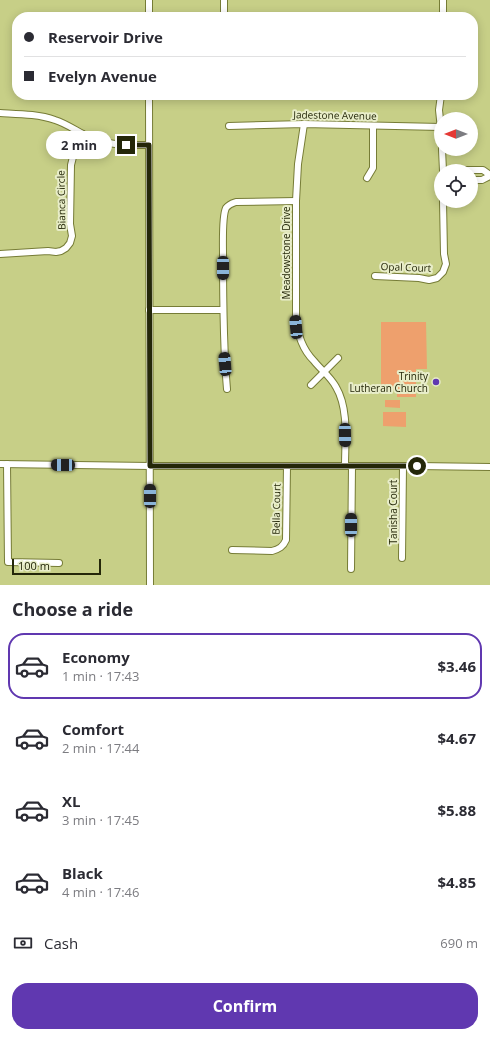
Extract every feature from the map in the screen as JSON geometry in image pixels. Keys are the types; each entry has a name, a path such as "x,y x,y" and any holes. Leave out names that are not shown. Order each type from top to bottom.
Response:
{"street":[{"path":"149,0 149,12"},
{"path":"224,0 224,12"},
{"path":"443,0 443,12"},
{"path":"149,100 150,585"},
{"path":"440,112 441,100"},
{"path":"0,113 48,118 63,123 91,138 112,144 149,145"},
{"name":"Jadestone Avenue","path":"229,126 304,124 434,128"},
{"name":"Meadowstone Drive","path":"304,124 298,164 296,202 296,327 306,352 332,380 343,406 349,466 351,569"},
{"path":"368,178 373,168 373,126"},
{"name":"Bianca Circle","path":"0,254 48,251 56,252 66,248 70,243 72,236 70,224 71,165 75,149 83,134"},
{"path":"478,170 482,170 490,175 482,180 478,180"},
{"path":"227,389 223,310 223,240 224,215 226,208 236,202 296,202"},
{"name":"Opal Court","path":"374,276 419,278 429,280 437,278 443,272 446,264 444,254 443,208"},
{"path":"149,310 223,310"},
{"path":"311,385 338,358"},
{"path":"0,464 490,467"},
{"path":"7,464 8,562 59,564"},
{"name":"Bella Court","path":"232,550 272,551 283,546 286,540 287,466"},
{"name":"Tanisha Court","path":"402,558 403,466"}],"shaded area":[{"path":"381,322 426,322 427,369 416,369 416,397 397,397 397,390 381,390"},
{"path":"385,400 400,400 400,408 385,407"},
{"path":"383,412 406,412 406,427 383,426"}],"place":[{"name":"Trinity Lutheran Church","path":"436,382"}],"route":[{"path":"126,145 149,145 150,466 417,466"}]}
